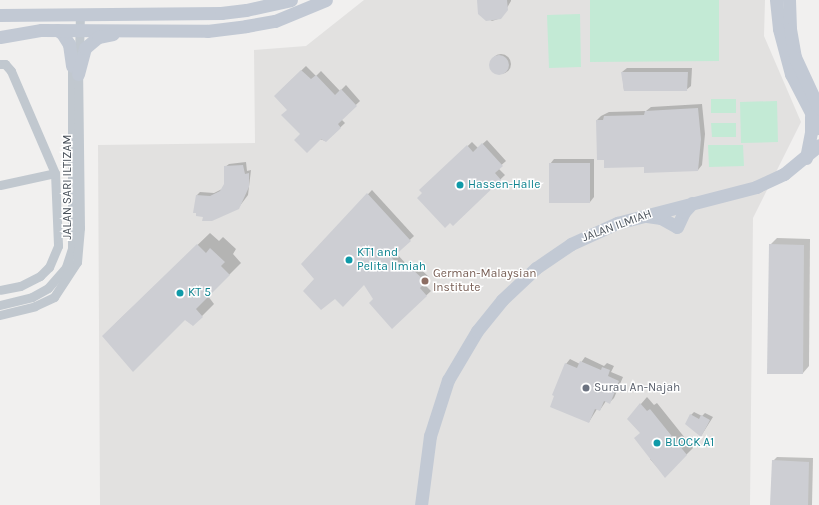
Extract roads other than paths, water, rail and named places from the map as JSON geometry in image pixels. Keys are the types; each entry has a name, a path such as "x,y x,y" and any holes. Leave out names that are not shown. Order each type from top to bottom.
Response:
{"street":[{"path":"0,15 75,13 221,13 246,10 291,0"},
{"path":"0,37 23,32 57,30 132,29 207,31 274,21 326,0"},
{"path":"776,0 779,29 789,66 815,113 806,158"},
{"path":"789,0 790,29 795,57 819,128"},
{"name":"JALAN SARI ILTIZAM","path":"0,305 32,297 48,288 66,267 72,248 76,30 75,13"},
{"path":"75,70 85,48 90,42 98,37 132,29"},
{"path":"57,30 62,33 69,44 75,70"},
{"path":"0,64 6,64 11,71 55,173 58,246 56,256 40,276 20,286 0,290"},
{"name":"JALAN SARI ILTIZAM","path":"0,314 35,306 54,298 77,262 80,228 75,70"},
{"name":"JALAN ILMIAH","path":"421,505 425,466 436,412 448,380 476,331 502,300 536,268 556,252 590,234 643,215 756,187 784,174 806,158 819,145"},
{"path":"0,185 55,173"},
{"path":"643,215 661,218 677,227 684,212 692,203"}],"place":[{"name":"Hassen-Halle","path":"460,185"},
{"name":"KT1 and Pelita Ilmiah","path":"349,260"},
{"name":"German-Malaysian Institute","path":"425,281"},
{"name":"KT 5","path":"180,293"},
{"name":"Surau An-Najah","path":"586,388"},
{"name":"BLOCK A1","path":"657,443"}]}
